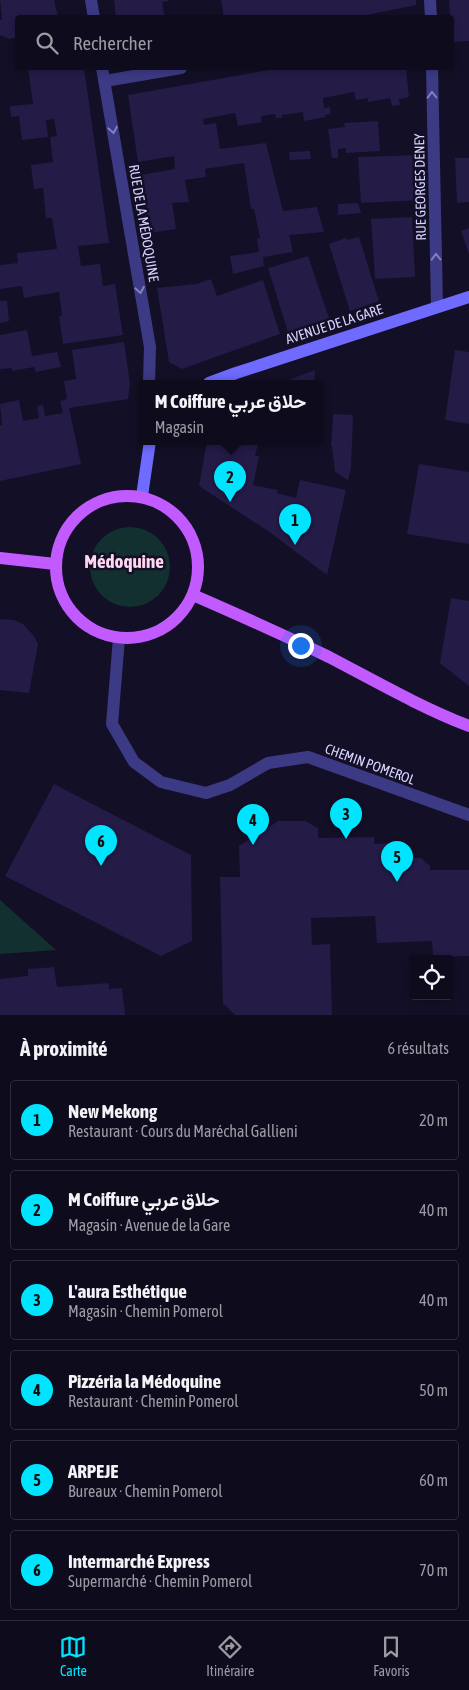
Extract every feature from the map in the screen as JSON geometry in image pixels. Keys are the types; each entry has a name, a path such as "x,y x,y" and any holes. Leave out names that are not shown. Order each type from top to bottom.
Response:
{"main road":[{"path":"116,496 142,496 162,504 179,516 191,534 198,554 199,575 194,595 181,614 163,629 142,637 119,638 99,632 81,622 66,605 58,586 55,564 60,540 73,519 93,503 116,496"},
{"path":"0,558 55,564"},
{"path":"194,595 328,657 413,701 469,726"}],"street":[{"path":"91,0 94,15"},
{"path":"430,0 431,15"},
{"name":"RUE DE LA MÉDOQUINE","path":"102,70 150,347 149,380"},
{"path":"105,81 169,70"},
{"name":"RUE GEORGES DENEY","path":"432,70 438,306"},
{"name":"AVENUE DE LA GARE","path":"217,380 469,296"},
{"path":"142,496 149,445"},
{"name":"CHEMIN POMEROL","path":"119,638 112,724 134,762 162,782 206,793 230,785 268,763 308,757 469,815"}],"green space":[{"path":"130,527 145,530 158,539 167,552 170,567 167,582 158,595 145,604 130,607 115,604 102,595 93,582 90,567 93,552 102,539 115,530"},
{"path":"0,900 56,950 0,954"}],"building":[{"path":"0,0 54,0 57,15 15,15 15,38 9,39 0,35 0,20 2,19"},
{"path":"114,0 168,0 162,2 164,15 116,15"},
{"path":"221,0 416,0 416,5 368,15 224,15"},
{"path":"449,0 469,0 469,41 454,42 454,15 450,15"},
{"path":"28,70 84,70 109,243 78,246 81,266 100,264 103,286 115,284 123,335 63,344 59,316 62,315 59,292 24,298 22,286 0,289 0,265 18,263 17,253 57,249 52,218 46,218 43,188 34,189 31,165 53,162 50,137 57,136 54,119 46,120 48,137 22,140 19,116 11,117 10,106 33,104"},
{"path":"269,70 406,70 409,97 399,99 400,105 392,106 390,98 368,102 368,98 356,100 354,92 323,98 324,108 330,107 331,114 325,115 326,117 304,121 303,112 282,115 282,118 276,118 275,114 261,116 262,122 238,126 235,113 203,119 204,125 216,123 220,149 266,143 283,211 317,207 324,232 289,235 293,252 263,257 264,266 233,274 230,256 259,252 257,239 260,238 254,209 251,209 244,163 205,169 206,177 185,180 189,202 172,203 176,229 150,233 140,175 175,169 174,156 138,162 128,95"},
{"path":"378,121 380,151 346,153 346,148 338,149 338,158 332,158 328,129 345,127 344,123"},
{"path":"310,151 311,159 290,160 289,152"},
{"path":"420,155 422,200 361,203 358,157"},
{"path":"455,158 469,158 469,202 457,203"},
{"path":"358,203 361,213 338,215 338,204"},
{"path":"412,217 415,277 375,279 371,219"},
{"path":"469,228 469,254 461,231"},
{"path":"359,237 379,301 350,311 329,244 346,238 347,240"},
{"path":"308,256 329,318 288,332 268,268"},
{"path":"211,279 217,296 263,280 280,334 182,369 169,362 157,288 196,284"},
{"path":"0,301 7,301 9,321 0,323"},
{"path":"27,330 32,356 57,352 61,367 36,372 34,367 12,371 12,368 0,369 0,335"},
{"path":"124,342 130,384 128,399 69,408 81,464 0,481 0,426 2,425 0,404 19,400 23,421 39,418 37,406 43,405 45,416 63,413 60,401 67,399 64,381 76,379 72,350"},
{"path":"455,350 469,352 469,424 445,420"},
{"path":"315,370 314,380 288,380"},
{"path":"333,414 353,415 351,469 348,480 335,472 331,446"},
{"path":"206,445 258,445 255,456 259,456 253,485 278,490 277,493 296,498 300,480 346,490 327,575 268,531 199,486"},
{"path":"419,464 469,472 469,544 407,534"},
{"path":"451,598 469,601 469,686 440,663"},
{"path":"0,619 14,620 23,624 34,636 38,644 29,693 0,690"},
{"path":"54,784 191,855 192,941 161,956 5,876"},
{"path":"278,821 305,821 318,828 318,838 374,837 374,844 391,843 399,849 398,858 421,858 430,866 430,870 469,870 469,956 433,955 432,941 377,943 375,916 311,918 312,945 330,944 332,1015 235,1015 223,1003 220,877 240,877 239,846"},
{"path":"54,967 57,987 109,983 109,989 122,988 125,1015 0,1015 0,979 28,976 28,969"}],"place":[{"name":"M Coiffure حلاق عربي","path":"230,502"},
{"name":"New Mekong","path":"295,545"},
{"name":"L'aura Esthétique","path":"346,839"},
{"name":"Pizzéria la Médoquine","path":"253,845"},
{"name":"Intermarché Express","path":"101,866"},
{"name":"ARPEJE","path":"397,882"}],"district":[{"name":"Médoquine","path":"124,561"}]}
